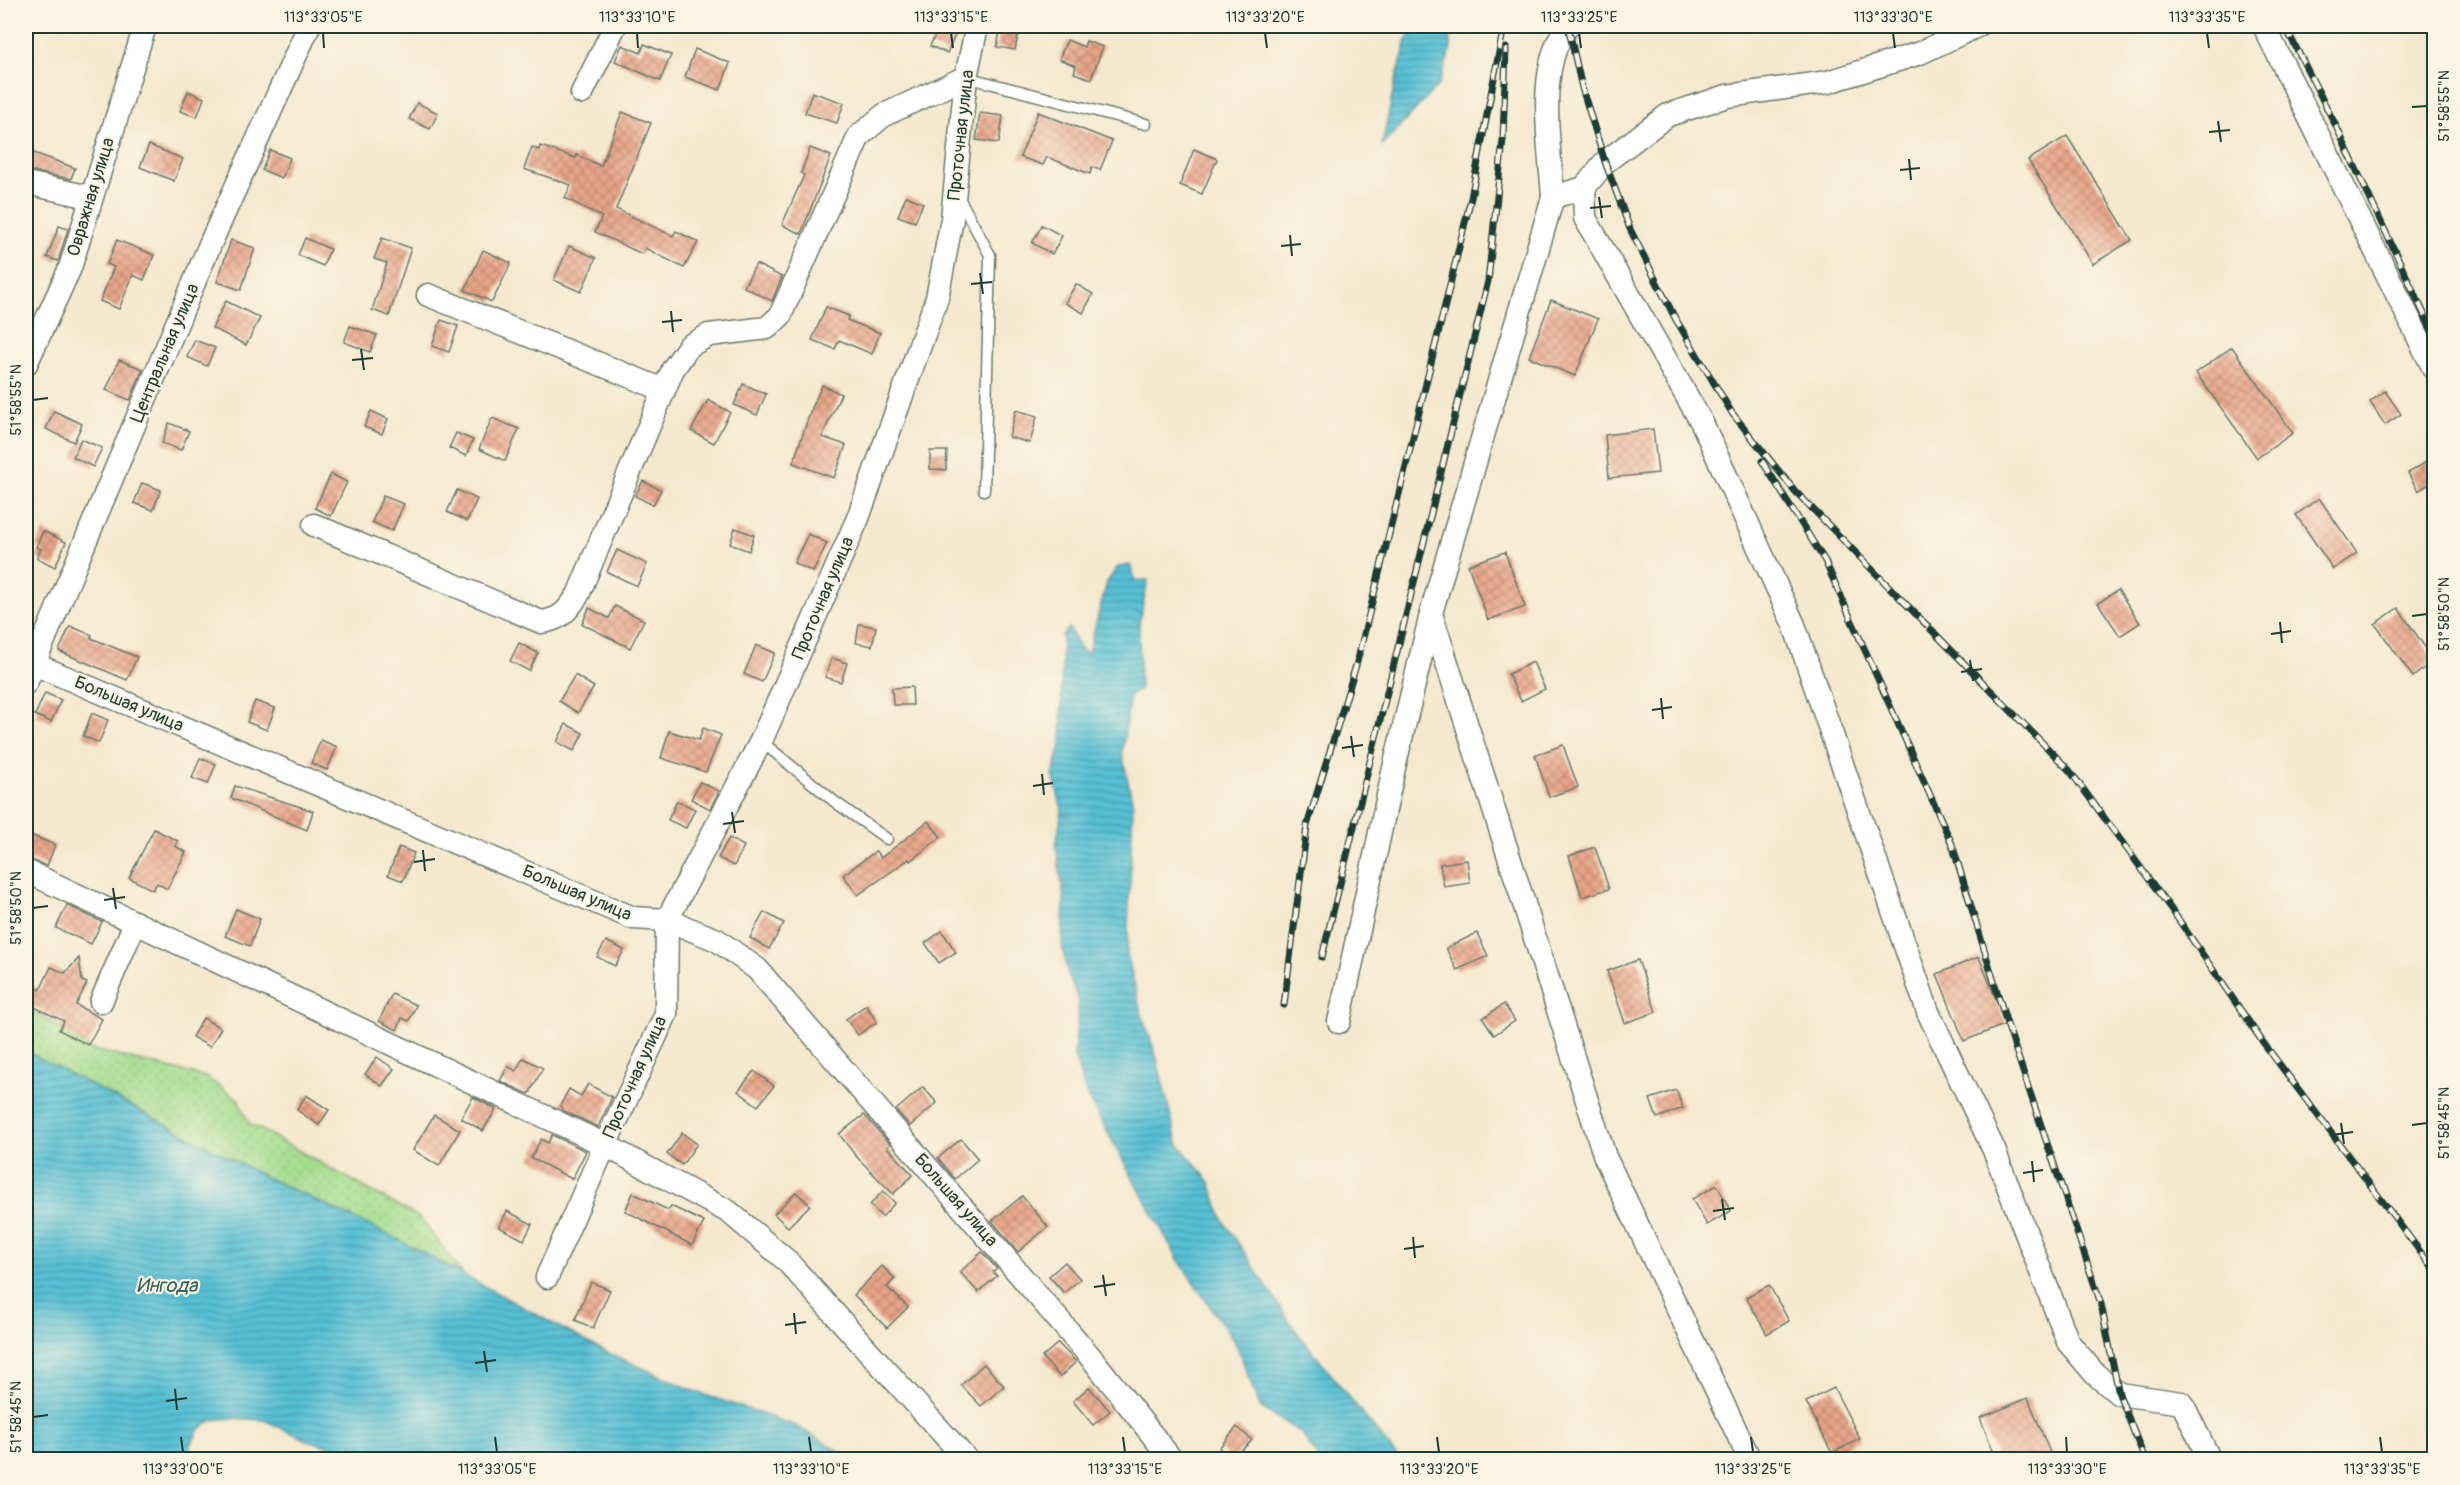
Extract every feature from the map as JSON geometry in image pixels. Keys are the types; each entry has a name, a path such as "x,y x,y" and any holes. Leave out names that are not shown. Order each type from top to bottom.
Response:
{"street":[{"name":"Овражная улица","path":"26,364 70,268 145,26"},
{"name":"Центральная улица","path":"30,674 211,242 309,26"},
{"path":"582,93 615,26"},
{"name":"Проточная улица","path":"547,1276 604,1145 666,1014 667,920 761,741 858,518 937,298 955,191 966,77 977,26"},
{"path":"1340,1022 1394,768 1431,613 1553,197 1547,110 1549,72 1563,32 1568,26"},
{"path":"1553,197 1584,188 1605,162 1668,116 1727,96 1828,82 1920,53 1977,26"},
{"path":"2264,26 2434,369"},
{"path":"314,525 541,622 554,621 566,614 578,595 673,369 689,345 709,335 767,328 780,316 859,136 884,115 966,77"},
{"path":"26,183 90,198"},
{"path":"1584,188 1584,218 1702,423 1794,625 1928,1012 1994,1150 2068,1342 2095,1374 2119,1394 2182,1403 2210,1460"},
{"path":"428,295 664,390"},
{"path":"1431,613 1605,1156 1750,1460"},
{"name":"Большая улица","path":"30,674 633,918 667,920 717,939 758,969 1094,1360 1172,1460"},
{"path":"26,871 604,1145 729,1212 786,1260 967,1460"},
{"path":"101,1002 135,923"}],"lane":[{"path":"966,77 1146,124"},
{"path":"955,191 990,255 984,490"},
{"path":"761,741 835,802 886,839"}],"green space":[{"path":"26,1009 70,1032 89,1049 206,1077 238,1099 249,1123 420,1218 463,1274 399,1240 264,1176 26,1051"}],"water":[{"path":"1411,26 1448,26 1451,49 1439,84 1382,146 1394,87"},
{"path":"1130,565 1135,581 1148,580 1139,624 1140,689 1130,695 1122,753 1133,805 1127,954 1141,1012 1156,1055 1177,1142 1210,1182 1223,1220 1293,1327 1399,1459 1319,1459 1301,1433 1260,1407 1237,1346 1178,1259 1086,1093 1074,1056 1079,1002 1068,974 1062,945 1064,898 1056,846 1062,810 1053,775 1061,745 1062,635 1069,628 1081,649 1088,653 1107,582 1118,567"},
{"name":"Ингода","path":"26,1051 264,1176 399,1240 600,1349 697,1392 794,1425 853,1459 369,1459 307,1440 264,1420 233,1418 212,1420 198,1431 191,1445 192,1459 26,1459"}],"building":[{"path":"939,26 959,26 947,53 930,46"},
{"path":"1001,26 1020,26 1015,50 997,47"},
{"path":"1067,40 1084,47 1086,41 1103,47 1091,79 1074,73 1076,66 1059,59"},
{"path":"644,44 671,55 660,81 615,61 622,45 641,53"},
{"path":"695,49 730,63 720,90 685,77"},
{"path":"188,91 204,98 197,117 180,111"},
{"path":"812,92 844,103 837,123 805,113"},
{"path":"417,103 438,113 430,129 409,119"},
{"path":"622,112 651,123 616,209 673,236 676,231 698,242 684,268 645,248 642,254 595,232 602,217 565,198 571,185 524,169 532,147 539,150 540,146 576,158 577,155 601,166"},
{"path":"1038,112 1112,141 1100,170 1092,167 1090,174 1047,157 1043,165 1020,157"},
{"path":"980,113 1003,116 999,143 976,140"},
{"path":"2067,136 2132,240 2093,264 2028,160"},
{"path":"149,145 183,159 174,181 140,167"},
{"path":"810,148 831,156 801,234 782,225 804,175 801,173"},
{"path":"1194,149 1217,159 1202,194 1180,185"},
{"path":"26,150 75,168 71,179 26,170"},
{"path":"270,150 290,158 282,178 262,170"},
{"path":"906,196 923,203 915,222 898,216"},
{"path":"1042,225 1062,236 1052,254 1032,243"},
{"path":"59,226 68,229 58,261 47,257"},
{"path":"305,238 330,249 323,266 298,255"},
{"path":"382,238 411,248 389,316 372,310 387,263 374,259"},
{"path":"117,240 154,255 144,280 133,275 119,309 100,301 114,267 107,264"},
{"path":"231,240 255,248 241,290 217,282"},
{"path":"569,246 596,258 581,292 554,280"},
{"path":"483,250 511,263 492,302 465,290"},
{"path":"756,264 782,277 772,301 744,287"},
{"path":"1076,284 1093,294 1083,313 1065,303"},
{"path":"1551,300 1598,319 1575,376 1529,357"},
{"path":"226,301 260,318 246,345 212,328"},
{"path":"826,307 849,316 847,320 880,333 872,354 839,340 835,349 812,340"},
{"path":"441,320 458,326 449,352 432,346"},
{"path":"350,326 377,335 370,352 344,342"},
{"path":"195,340 215,348 207,366 187,357"},
{"path":"2232,347 2293,433 2257,458 2196,373"},
{"path":"119,360 143,369 130,400 106,390"},
{"path":"743,384 766,394 757,415 734,405"},
{"path":"822,385 841,394 822,437 846,445 834,478 793,463"},
{"path":"2385,391 2401,414 2385,425 2370,402"},
{"path":"708,400 730,412 714,443 691,431"},
{"path":"1016,410 1037,416 1030,443 1009,437"},
{"path":"54,411 82,424 74,442 46,429"},
{"path":"371,411 388,419 382,434 364,427"},
{"path":"492,418 519,429 505,461 479,449"},
{"path":"169,423 189,431 181,450 162,443"},
{"path":"1653,429 1658,473 1609,478 1605,435"},
{"path":"456,433 473,440 466,456 449,448"},
{"path":"81,439 102,448 93,467 73,457"},
{"path":"930,451 947,451 946,470 930,469"},
{"path":"2428,461 2434,473 2434,481 2418,491 2408,473"},
{"path":"331,474 347,482 331,516 315,508"},
{"path":"643,481 661,490 653,505 635,496"},
{"path":"142,483 161,490 153,510 134,503"},
{"path":"457,490 477,499 467,521 447,512"},
{"path":"383,496 404,504 392,531 372,522"},
{"path":"2319,498 2357,553 2333,569 2296,515"},
{"path":"735,528 754,535 749,551 730,544"},
{"path":"43,531 66,542 55,567 37,558 41,549 36,547"},
{"path":"808,534 827,543 813,572 794,563"},
{"path":"617,550 647,564 637,586 607,572"},
{"path":"1505,552 1525,607 1488,620 1468,565"},
{"path":"2118,590 2140,623 2120,636 2098,603"},
{"path":"615,606 644,620 630,648 582,624 589,608 609,618"},
{"path":"2398,608 2434,660 2413,677 2375,624"},
{"path":"859,624 876,627 872,646 856,643"},
{"path":"70,626 92,635 91,638 137,657 127,680 59,651"},
{"path":"519,643 538,653 529,671 510,661"},
{"path":"756,645 775,653 762,682 744,674"},
{"path":"832,658 847,663 841,682 825,677"},
{"path":"1533,662 1545,689 1521,701 1508,674"},
{"path":"575,675 594,687 578,713 559,701"},
{"path":"912,687 913,705 893,705 892,688"},
{"path":"45,693 61,700 51,722 35,715"},
{"path":"255,701 275,708 267,730 247,722"},
{"path":"92,713 108,720 99,743 83,736"},
{"path":"566,724 583,733 574,751 557,742"},
{"path":"703,728 721,735 706,772 661,758 669,731 699,740"},
{"path":"321,740 337,747 327,770 311,763"},
{"path":"1563,745 1578,787 1549,797 1535,755"},
{"path":"200,758 216,764 208,784 192,778"},
{"path":"700,782 719,791 710,809 691,799"},
{"path":"235,786 313,811 307,830 231,798"},
{"path":"677,801 695,809 686,828 668,820"},
{"path":"928,821 941,837 910,861 909,859 858,895 843,875 876,851 881,858"},
{"path":"154,829 178,841 175,846 186,852 167,889 157,883 153,890 129,878"},
{"path":"26,833 55,845 47,866 26,858"},
{"path":"729,838 744,846 734,866 718,858"},
{"path":"399,847 414,853 403,881 388,875"},
{"path":"1595,847 1609,889 1582,897 1569,856"},
{"path":"1467,860 1470,883 1444,887 1440,864"},
{"path":"67,905 102,922 91,944 56,928"},
{"path":"236,909 260,919 250,946 225,936"},
{"path":"764,912 784,923 769,949 750,938"},
{"path":"942,931 956,952 939,963 925,943"},
{"path":"1477,933 1488,956 1457,970 1446,948"},
{"path":"606,941 624,950 615,966 597,957"},
{"path":"1979,957 2006,1024 1964,1041 1937,974"},
{"path":"79,958 82,981 87,983 76,1005 102,1019 88,1045 59,1030 64,1021 26,1003 31,986 40,990 51,967 65,973"},
{"path":"1638,960 1656,1012 1625,1023 1607,971"},
{"path":"392,994 416,1005 409,1021 402,1018 397,1030 379,1021"},
{"path":"1504,1004 1515,1021 1494,1035 1483,1018"},
{"path":"866,1005 877,1022 858,1035 846,1019"},
{"path":"203,1018 221,1028 210,1047 192,1037"},
{"path":"377,1057 394,1069 382,1086 365,1074"},
{"path":"523,1058 543,1068 529,1094 500,1081 508,1066 516,1071"},
{"path":"754,1071 774,1086 758,1106 738,1091"},
{"path":"588,1084 612,1097 598,1127 564,1111 560,1106 569,1089 581,1096"},
{"path":"923,1087 937,1103 910,1126 896,1110"},
{"path":"1676,1090 1683,1108 1657,1118 1650,1099"},
{"path":"306,1095 329,1110 319,1125 297,1110"},
{"path":"473,1097 496,1109 483,1131 461,1118"},
{"path":"434,1115 460,1130 439,1166 413,1150"},
{"path":"864,1115 890,1144 887,1147 913,1175 893,1194 855,1155 839,1134"},
{"path":"682,1133 697,1144 682,1165 667,1154"},
{"path":"552,1135 586,1151 572,1179 531,1158 541,1139 548,1143"},
{"path":"961,1139 978,1159 955,1179 938,1158"},
{"path":"1717,1185 1731,1211 1707,1225 1692,1199"},
{"path":"883,1191 895,1203 882,1217 870,1205"},
{"path":"796,1192 810,1205 788,1227 774,1214"},
{"path":"633,1193 668,1210 671,1206 704,1222 692,1245 625,1211"},
{"path":"1022,1196 1048,1227 1018,1252 992,1221"},
{"path":"507,1211 532,1224 524,1240 499,1227"},
{"path":"982,1252 997,1269 993,1272 997,1276 978,1292 960,1272"},
{"path":"1065,1262 1080,1279 1064,1293 1049,1276"},
{"path":"882,1266 895,1279 887,1287 908,1307 887,1328 854,1295"},
{"path":"591,1282 610,1290 593,1328 575,1320"},
{"path":"1769,1285 1789,1321 1767,1334 1746,1297"},
{"path":"1058,1343 1076,1362 1060,1377 1042,1357"},
{"path":"984,1364 1004,1386 981,1406 961,1385"},
{"path":"1089,1387 1110,1411 1093,1425 1073,1401"},
{"path":"1834,1388 1860,1439 1832,1453 1806,1402"},
{"path":"2028,1398 2053,1460 1997,1460 1980,1418"},
{"path":"1237,1427 1252,1440 1232,1460 1219,1448"}],"railway":[{"path":"1284,1005 1307,826 1357,662 1404,474 1471,198 1504,26"},
{"path":"1568,26 1582,88 1605,162 1630,229 1675,318 1732,413 1795,491 2070,771 2176,916 2262,1041 2434,1270"},
{"path":"2285,26 2336,126 2434,335"},
{"path":"1322,957 1488,281 1503,140 1506,48"},
{"path":"1762,461 1825,561 1952,844 2007,1024 2101,1304 2119,1394 2145,1460"}]}
